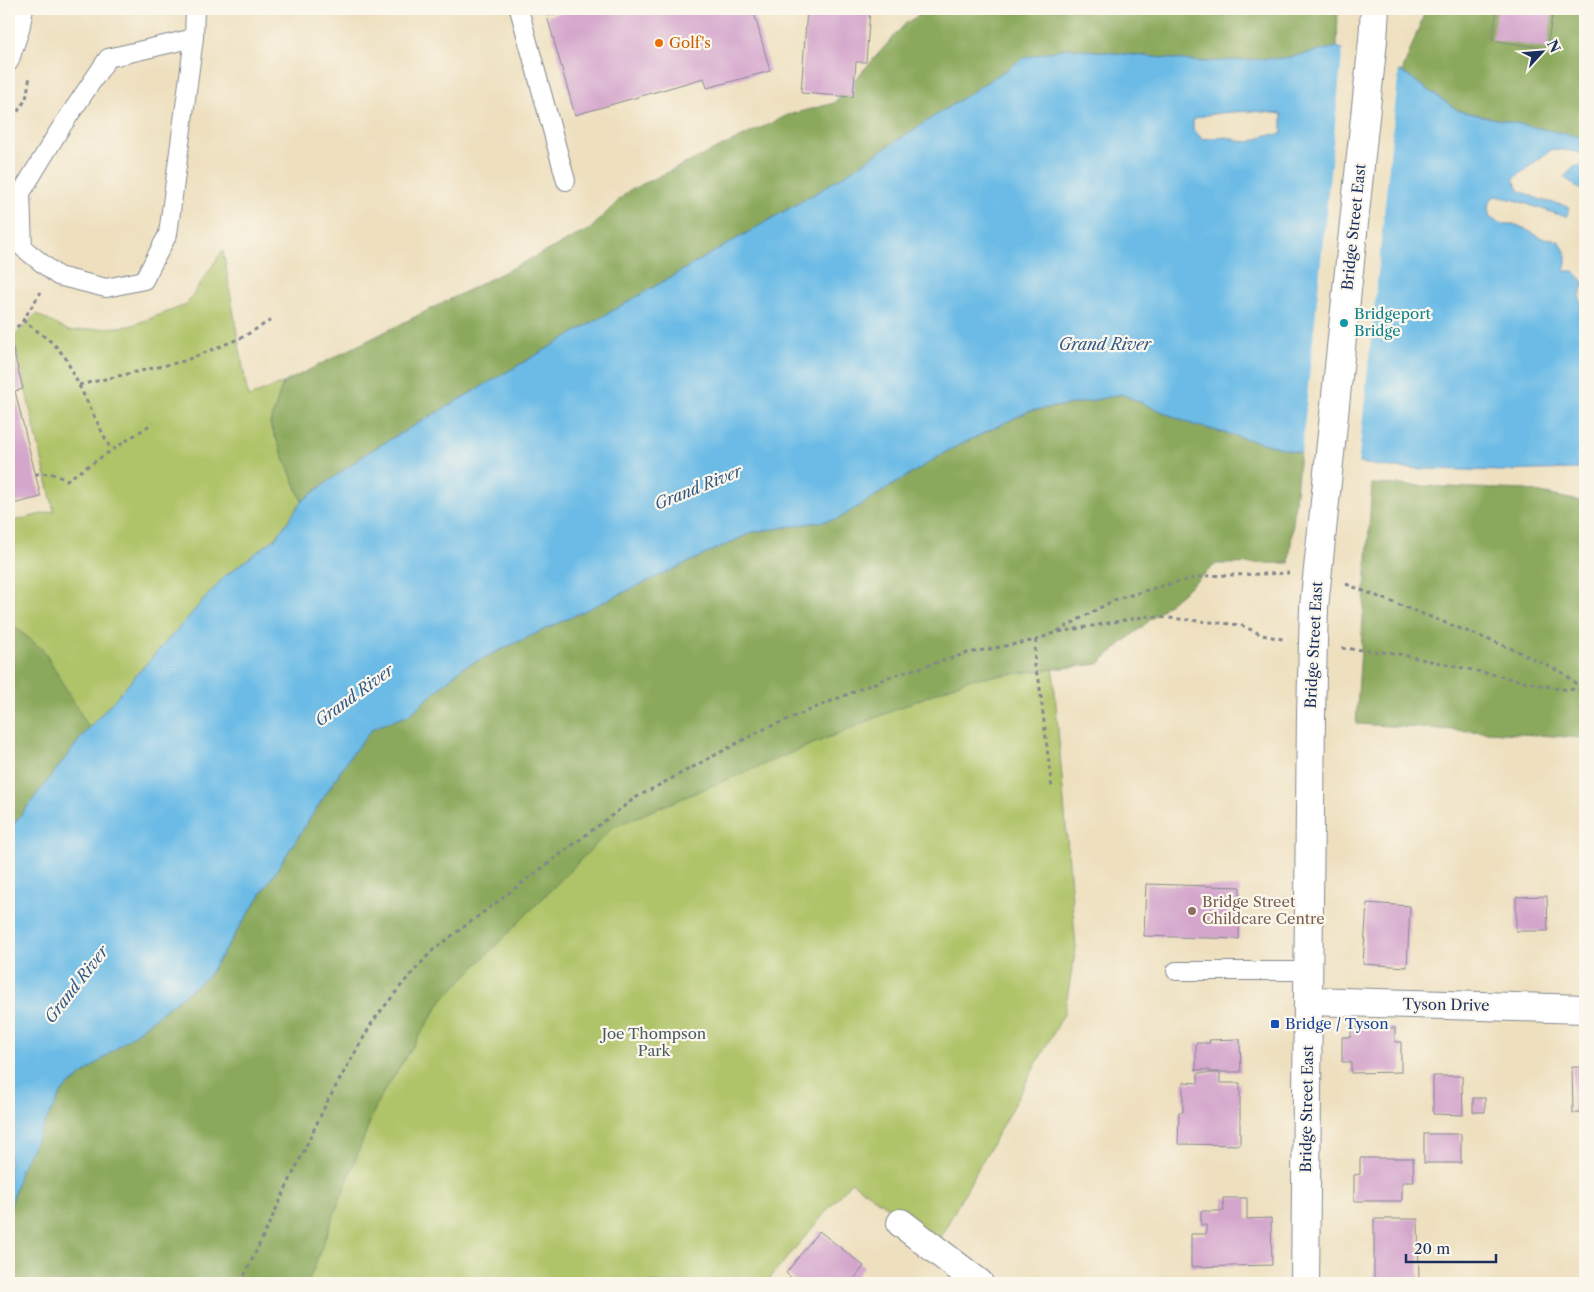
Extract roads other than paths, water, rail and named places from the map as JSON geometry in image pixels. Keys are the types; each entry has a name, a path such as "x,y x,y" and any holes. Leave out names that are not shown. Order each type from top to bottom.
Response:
{"main road":[{"name":"Bridge Street East","path":"1305,1283 1311,705 1314,607 1374,40 1375,9"},
{"name":"Tyson Drive","path":"1308,1001 1585,1009"},
{"path":"901,1223 979,1283"}],"lane":[{"path":"9,62 20,30 24,9"},
{"path":"194,38 108,58 60,129 21,193 23,248 58,276 106,288 144,280 168,234 194,38 195,9"},
{"path":"519,9 566,181"},
{"path":"1176,971 1308,971"}],"water":[{"name":"Grand River","path":"1337,47 1402,72 1459,111 1585,138 1585,159 1578,152 1552,149 1513,179 1520,191 1541,200 1570,207 1566,217 1515,200 1495,196 1490,200 1488,208 1490,218 1502,224 1513,224 1542,238 1560,242 1566,253 1566,267 1564,271 1574,271 1585,283 1581,290 1580,302 1585,305 1585,472 1578,469 1502,471 1392,468 1300,453 1191,424 1121,394 1029,411 949,450 838,519 753,532 462,668 409,715 373,728 351,755 208,976 63,1090 20,1170 9,1214 9,830 89,728 225,576 276,538 302,501 367,453 821,190 1024,58 1066,48 1202,62 1286,58","holes":["1253,111 1282,114 1282,134 1267,135 1250,142 1238,141 1228,137 1202,139 1193,129 1193,119 1215,114"]},
{"path":"1585,164 1585,188 1582,191 1564,177 1574,167"}],"place":[{"name":"Golf's","path":"659,43"},
{"name":"Bridgeport Bridge","path":"1344,323"},
{"name":"Bridge Street Childcare Centre","path":"1192,911"},
{"name":"Bridge / Tyson","path":"1275,1024"}],"park label":[{"name":"Joe Thompson Park","path":"654,1042"}]}
